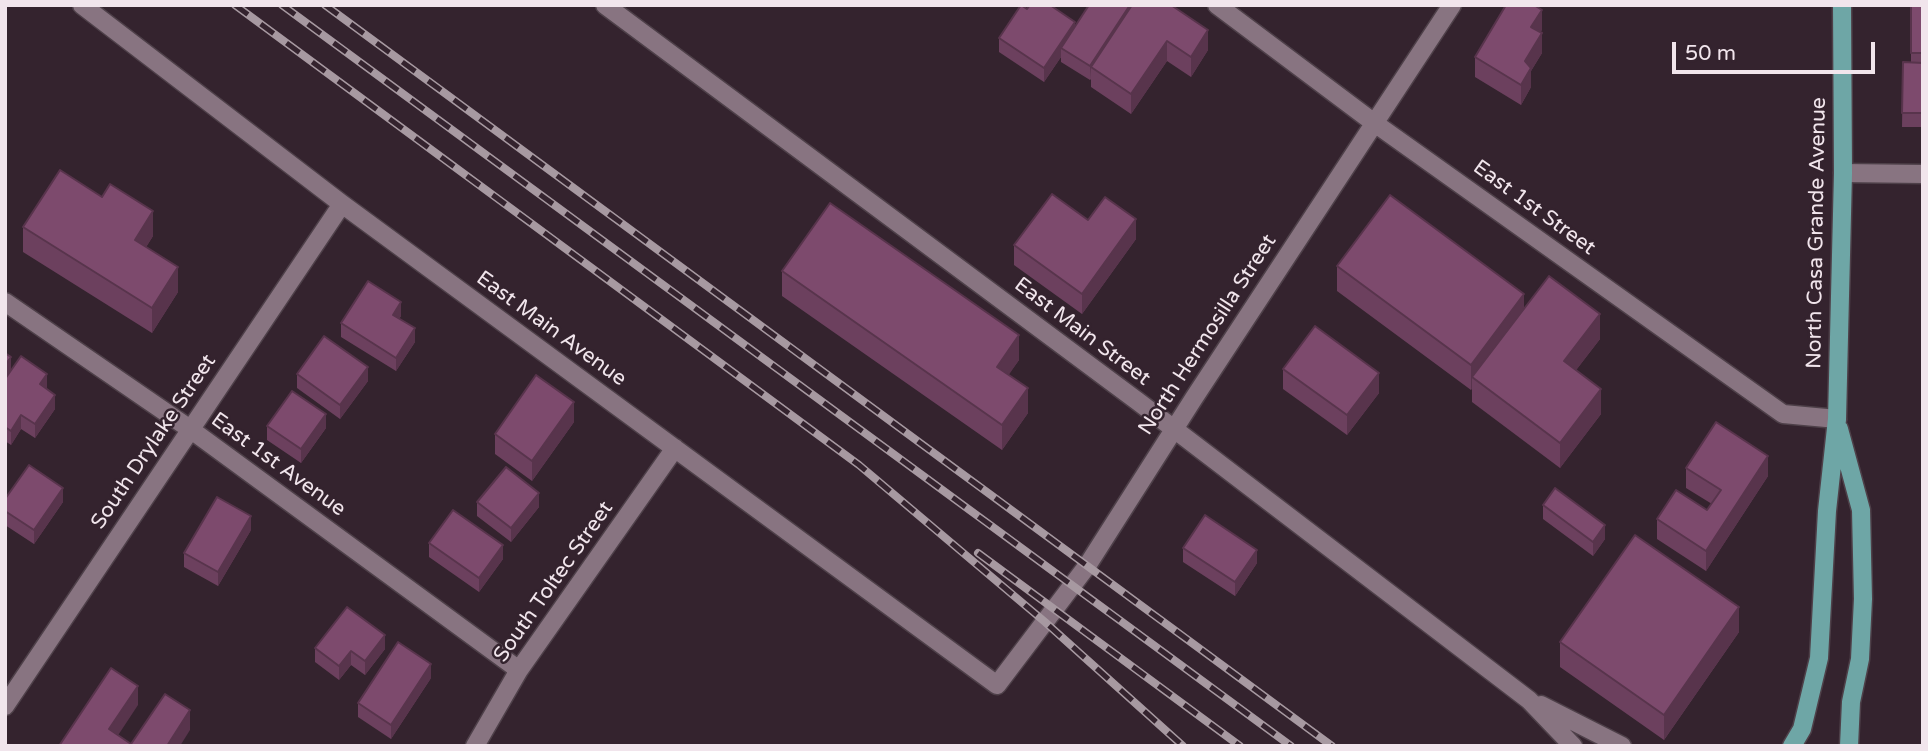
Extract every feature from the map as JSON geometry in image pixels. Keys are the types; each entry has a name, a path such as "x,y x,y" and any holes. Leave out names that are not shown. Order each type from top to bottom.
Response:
{"main road":[{"name":"North Casa Grande Avenue","path":"1793,746 1801,729 1819,658 1827,511 1837,419 1843,173 1842,5"},
{"name":"North Casa Grande Avenue","path":"1837,419 1861,510 1863,599 1860,659 1851,702 1849,746"}],"street":[{"name":"East Main Avenue","path":"82,5 342,204 997,685"},
{"name":"East Main Street","path":"605,5 1174,429 1529,700 1573,746"},
{"name":"East 1st Street","path":"1217,5 1373,122 1783,414 1837,419"},
{"name":"North Hermosilla Street","path":"997,685 1087,566 1373,122 1452,5"},
{"path":"1843,173 1923,174"},
{"name":"South Drylake Street","path":"5,706 342,204"},
{"name":"East 1st Avenue","path":"5,302 190,429 519,670"},
{"name":"South Toltec Street","path":"475,746 519,670 675,448"},
{"name":"East Main Street","path":"1529,700 1622,746"}],"building":[{"path":"1021,5 1027,9 1030,5 1050,5 1075,22 1044,68 999,38"},
{"path":"1089,5 1130,5 1090,66 1061,48"},
{"path":"1132,5 1171,5 1208,30 1191,57 1167,41 1131,94 1091,67"},
{"path":"1506,5 1534,5 1542,10 1531,27 1542,33 1525,61 1531,68 1521,85 1475,57"},
{"path":"1911,5 1923,5 1923,53 1911,53"},
{"path":"1903,62 1923,63 1923,113 1902,113"},
{"path":"60,170 102,197 110,184 153,211 135,240 178,267 152,308 23,227"},
{"path":"1052,194 1088,220 1105,197 1136,219 1082,294 1014,245"},
{"path":"1390,195 1524,294 1471,365 1337,266"},
{"path":"830,203 1019,335 997,367 1028,388 1002,425 782,271"},
{"path":"1549,276 1600,314 1564,361 1601,389 1560,443 1472,377"},
{"path":"368,281 401,302 393,315 415,328 396,358 341,323"},
{"path":"1315,326 1379,373 1347,415 1283,369"},
{"path":"324,336 368,367 340,405 297,374"},
{"path":"5,353 11,357 5,365"},
{"path":"21,356 47,374 40,384 55,395 35,424 21,415 11,431 5,427 5,379"},
{"path":"536,375 574,402 532,461 495,434"},
{"path":"292,391 326,414 301,449 267,426"},
{"path":"1716,422 1768,456 1706,551 1657,519 1676,490 1707,510 1721,490 1686,468"},
{"path":"29,465 63,488 34,530 5,511 5,499"},
{"path":"506,467 539,493 511,528 477,502"},
{"path":"1555,488 1605,525 1593,542 1543,505"},
{"path":"217,497 251,516 218,572 184,553"},
{"path":"453,510 503,545 479,578 429,543"},
{"path":"1205,515 1257,550 1235,582 1183,548"},
{"path":"1635,535 1739,607 1664,715 1560,642"},
{"path":"347,607 385,635 365,661 351,651 339,666 315,648"},
{"path":"398,642 431,664 391,725 358,703"},
{"path":"111,668 138,686 109,729 131,744 165,694 190,710 167,746 59,746"}],"railway":[{"path":"235,5 859,465 1045,622 1183,746"},
{"path":"282,5 1291,746"},
{"path":"325,5 1332,746"},
{"path":"978,553 1240,746"}]}
